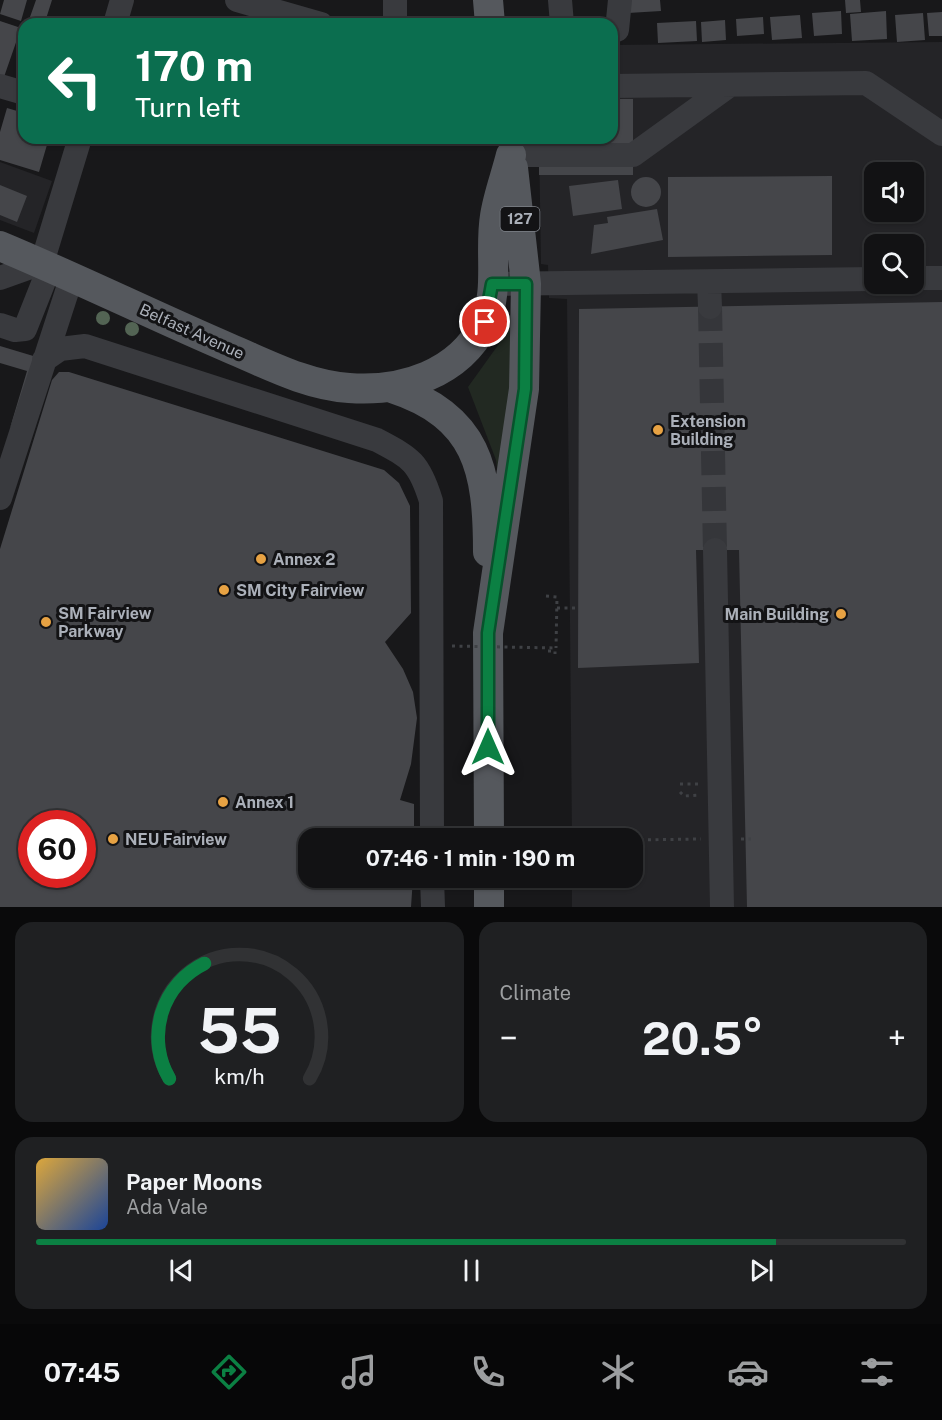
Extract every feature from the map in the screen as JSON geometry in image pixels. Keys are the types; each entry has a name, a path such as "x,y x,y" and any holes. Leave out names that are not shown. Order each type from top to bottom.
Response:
{"main road":[{"path":"488,0 490,18"},
{"name":"127","path":"489,828 488,633 525,389 526,284 519,149"},
{"name":"Belfast Avenue","path":"0,246 62,271 163,320 292,375 348,388 392,388 449,366 470,347 485,322 492,284 495,216 519,149"},
{"name":"Belfast Avenue","path":"392,388 424,401 448,417 466,437 478,461 487,512 488,633"},
{"path":"489,888 489,907"}],"street":[{"path":"117,18 122,0"},
{"path":"237,0 300,18"},
{"path":"395,0 395,18"},
{"path":"560,0 562,18"},
{"path":"618,20 620,0"},
{"path":"618,89 866,83 942,134"},
{"path":"519,149 633,155 730,85"},
{"path":"0,86 18,91"},
{"path":"0,498 44,360 62,271 79,144"},
{"path":"519,149 537,144"},
{"path":"0,278 62,271"},
{"path":"0,325 15,330 25,329 62,271"},
{"path":"62,271 71,324 76,339 86,346 377,440 409,456 424,478 431,501 432,828"},
{"path":"924,278 942,278"},
{"path":"492,284 864,279"},
{"path":"709,282 710,307"},
{"path":"44,360 60,349 86,346"},
{"path":"715,550 722,907"},
{"path":"432,888 432,907"}],"path":[{"path":"452,646 556,648 557,597 546,596"},
{"path":"557,608 576,608"},
{"path":"548,651 555,651 555,654"},
{"path":"680,784 699,784"},
{"path":"680,792 684,796 699,795"},
{"path":"643,840 751,839"}],"shaded area":[{"path":"942,42 942,907 572,907 572,888 643,888 643,828 572,828 567,299 549,298 548,265 541,264 539,144 618,144 618,45"},
{"path":"0,162 52,181 34,233 0,220"},
{"path":"514,305 521,306 499,484 496,460 468,387 501,341"}],"building":[{"path":"4,0 27,0 22,18 18,20 0,14"},
{"path":"36,0 52,0 46,18 30,17"},
{"path":"628,0 660,0 661,11 628,13"},
{"path":"845,0 860,0 861,12 846,13"},
{"path":"841,11 842,34 814,36 812,13"},
{"path":"886,11 887,39 852,41 850,14"},
{"path":"942,12 942,36 929,36 927,13"},
{"path":"923,13 925,40 897,42 895,15"},
{"path":"800,15 802,38 772,40 770,17"},
{"path":"763,17 764,34 737,36 736,19"},
{"path":"725,20 726,40 702,42 701,22"},
{"path":"0,21 18,27 18,37 4,77 0,76"},
{"path":"696,21 697,41 658,43 657,23"},
{"path":"618,99 633,99 633,175 539,175 539,144 618,144"},
{"path":"7,108 18,111 18,144 47,144 39,172 0,160 0,132"},
{"path":"832,176 832,255 668,257 668,177"},
{"path":"646,177 657,181 661,192 657,203 646,207 635,203 631,192 635,181"},
{"path":"618,180 622,209 573,216 569,186"},
{"path":"0,185 27,196 17,222 0,215"},
{"path":"657,209 663,240 591,254 594,225 608,223 607,217"},
{"name":"Main Building","path":"942,302 942,907 747,907 739,550 696,550 699,663 578,668 579,309"},
{"path":"0,346 40,358 10,428 27,371 0,363"},
{"name":"SM City Fairview","path":"59,372 69,372 384,470 399,483 410,506 411,613 385,642 403,669 413,692 417,718 411,764 400,800 414,804 414,828 298,828 298,888 412,888 411,907 0,907 0,549 52,380"}],"tunnel":[{"path":"710,307 715,550"}],"place":[{"name":"Extension Building","path":"658,430"},
{"name":"Annex 2","path":"261,559"},
{"name":"SM City Fairview","path":"224,590"},
{"name":"Main Building","path":"841,614"},
{"name":"SM Fairview Parkway","path":"46,622"},
{"name":"Annex 1","path":"223,802"},
{"name":"NEU Fairview","path":"113,839"}],"route":[{"path":"485,322 492,296 492,284 526,284 525,389 488,633 488,747"}]}
